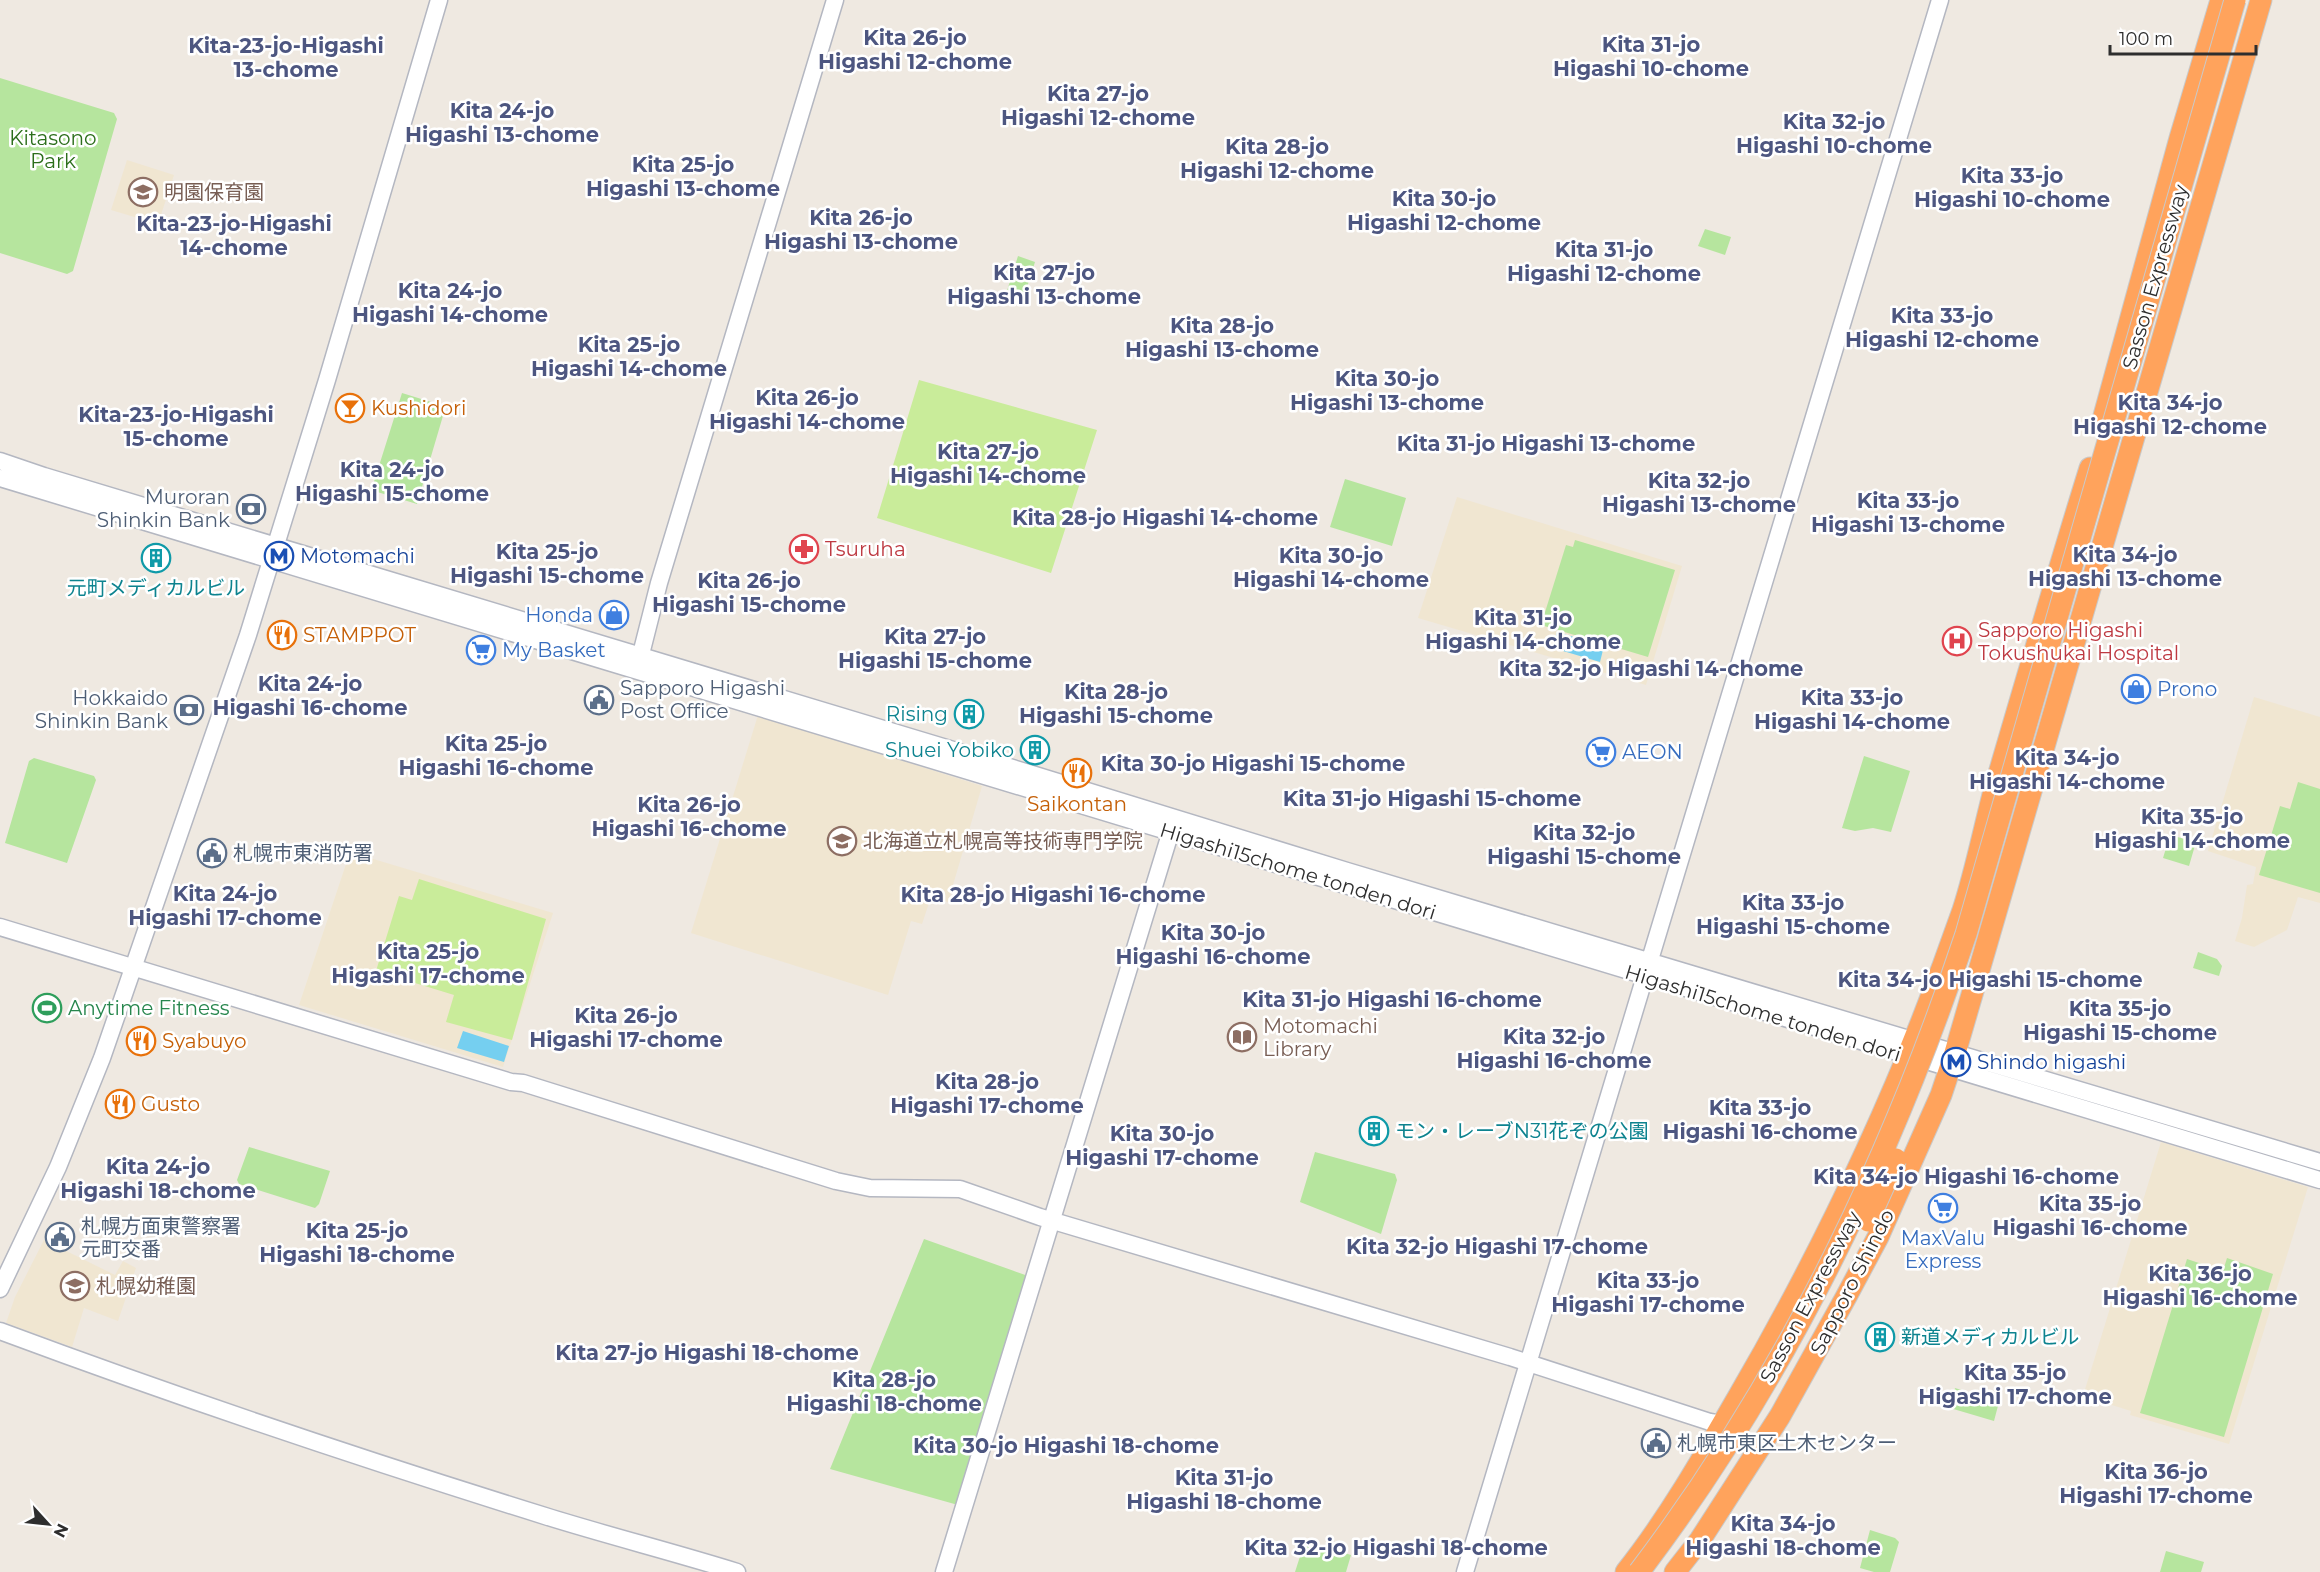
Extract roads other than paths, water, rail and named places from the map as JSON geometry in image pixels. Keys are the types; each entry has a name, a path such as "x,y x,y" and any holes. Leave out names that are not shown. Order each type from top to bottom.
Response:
{"highway":[{"path":"1626,1572 1644,1550 1723,1424 1774,1336 1870,1146 1911,1049 1964,906 1995,790 2092,461 2176,152 2221,0"},
{"name":"Sasson Expressway","path":"1639,1572 1666,1536 1745,1417 1805,1313 1870,1183 1914,1080 1945,998 1976,901 2235,0"},
{"name":"Sasson Expressway","path":"1657,1572 1758,1424 1824,1309 1883,1189 1959,1003 2054,682 2248,0"},
{"name":"Sapporo Shindo","path":"1676,1572 1700,1540 1780,1416 1878,1237 1941,1095 2261,0"}],"street":[{"path":"0,1289 58,1167 102,1058 135,967 274,553 439,0"},
{"path":"638,663 835,0"},
{"path":"1465,1572 1940,0"},
{"name":"Higashi15chome tonden dori","path":"0,460 274,553"},
{"name":"Higashi15chome tonden dori","path":"0,478 274,553 1911,1049 2320,1162"},
{"path":"944,1572 1173,825"},
{"path":"0,927 511,1082 523,1083 836,1181 870,1188 960,1189 1052,1220 1527,1363 1710,1422 1723,1424"},
{"name":"Higashi15chome tonden dori","path":"1952,1061 2320,1180"},
{"path":"0,1331 123,1377 336,1449 553,1519 737,1572"}],"water":[{"path":"1557,632 1604,646 1600,662 1553,648"},
{"path":"463,1031 509,1046 504,1062 457,1048"}],"place":[{"name":"明園保育園","path":"143,192"},
{"name":"Kushidori","path":"350,408"},
{"name":"Muroran Shinkin Bank","path":"251,509"},
{"name":"Tsuruha","path":"804,549"},
{"name":"Motomachi","path":"279,556"},
{"name":"元町メディカルビル","path":"156,558"},
{"name":"Honda","path":"614,615"},
{"name":"STAMPPOT","path":"282,635"},
{"name":"Sapporo Higashi Tokushukai Hospital","path":"1957,641"},
{"name":"My Basket","path":"481,650"},
{"name":"Prono","path":"2136,689"},
{"name":"Sapporo Higashi Post Office","path":"599,700"},
{"name":"Hokkaido Shinkin Bank","path":"189,710"},
{"name":"Rising","path":"969,714"},
{"name":"Shuei Yobiko","path":"1035,750"},
{"name":"AEON","path":"1601,752"},
{"name":"Saikontan","path":"1077,773"},
{"name":"北海道立札幌高等技術専門学院","path":"842,841"},
{"name":"札幌市東消防署","path":"212,853"},
{"name":"Anytime Fitness","path":"47,1008"},
{"name":"Motomachi Library","path":"1242,1037"},
{"name":"Syabuyo","path":"141,1041"},
{"name":"Shindo higashi","path":"1956,1062"},
{"name":"Gusto","path":"120,1104"},
{"name":"モン・レーブN31花ぞの公園","path":"1374,1131"},
{"name":"MaxValu Express","path":"1943,1208"},
{"name":"札幌方面東警察署 元町交番","path":"60,1237"},
{"name":"札幌幼稚園","path":"75,1286"},
{"name":"新道メディカルビル","path":"1880,1337"},
{"name":"札幌市東区土木センター","path":"1656,1443"}],"district":[{"name":"Kita 26-jo Higashi 12-chome","path":"915,49"},
{"name":"Kita 31-jo Higashi 10-chome","path":"1651,56"},
{"name":"Kita-23-jo-Higashi 13-chome","path":"286,57"},
{"name":"Kita 27-jo Higashi 12-chome","path":"1098,105"},
{"name":"Kita 24-jo Higashi 13-chome","path":"502,122"},
{"name":"Kita 32-jo Higashi 10-chome","path":"1834,133"},
{"name":"Kita 28-jo Higashi 12-chome","path":"1277,158"},
{"name":"Kita 25-jo Higashi 13-chome","path":"683,176"},
{"name":"Kita 33-jo Higashi 10-chome","path":"2012,187"},
{"name":"Kita 30-jo Higashi 12-chome","path":"1444,210"},
{"name":"Kita 26-jo Higashi 13-chome","path":"861,229"},
{"name":"Kita-23-jo-Higashi 14-chome","path":"234,235"},
{"name":"Kita 31-jo Higashi 12-chome","path":"1604,261"},
{"name":"Kita 27-jo Higashi 13-chome","path":"1044,284"},
{"name":"Kita 24-jo Higashi 14-chome","path":"450,302"},
{"name":"Kita 33-jo Higashi 12-chome","path":"1942,327"},
{"name":"Kita 28-jo Higashi 13-chome","path":"1222,337"},
{"name":"Kita 25-jo Higashi 14-chome","path":"629,356"},
{"name":"Kita 30-jo Higashi 13-chome","path":"1387,390"},
{"name":"Kita 26-jo Higashi 14-chome","path":"807,409"},
{"name":"Kita 34-jo Higashi 12-chome","path":"2170,414"},
{"name":"Kita-23-jo-Higashi 15-chome","path":"176,426"},
{"name":"Kita 31-jo Higashi 13-chome","path":"1546,443"},
{"name":"Kita 27-jo Higashi 14-chome","path":"988,463"},
{"name":"Kita 24-jo Higashi 15-chome","path":"392,481"},
{"name":"Kita 32-jo Higashi 13-chome","path":"1699,492"},
{"name":"Kita 33-jo Higashi 13-chome","path":"1908,512"},
{"name":"Kita 28-jo Higashi 14-chome","path":"1165,517"},
{"name":"Kita 25-jo Higashi 15-chome","path":"547,563"},
{"name":"Kita 34-jo Higashi 13-chome","path":"2125,566"},
{"name":"Kita 30-jo Higashi 14-chome","path":"1331,567"},
{"name":"Kita 26-jo Higashi 15-chome","path":"749,592"},
{"name":"Kita 31-jo Higashi 14-chome","path":"1523,629"},
{"name":"Kita 27-jo Higashi 15-chome","path":"935,648"},
{"name":"Kita 32-jo Higashi 14-chome","path":"1651,668"},
{"name":"Kita 24-jo Higashi 16-chome","path":"310,695"},
{"name":"Kita 28-jo Higashi 15-chome","path":"1116,703"},
{"name":"Kita 33-jo Higashi 14-chome","path":"1852,709"},
{"name":"Kita 25-jo Higashi 16-chome","path":"496,755"},
{"name":"Kita 30-jo Higashi 15-chome","path":"1253,763"},
{"name":"Kita 34-jo Higashi 14-chome","path":"2067,769"},
{"name":"Kita 31-jo Higashi 15-chome","path":"1432,798"},
{"name":"Kita 26-jo Higashi 16-chome","path":"689,816"},
{"name":"Kita 35-jo Higashi 14-chome","path":"2192,828"},
{"name":"Kita 32-jo Higashi 15-chome","path":"1584,844"},
{"name":"Kita 28-jo Higashi 16-chome","path":"1053,894"},
{"name":"Kita 24-jo Higashi 17-chome","path":"225,905"},
{"name":"Kita 33-jo Higashi 15-chome","path":"1793,914"},
{"name":"Kita 30-jo Higashi 16-chome","path":"1213,944"},
{"name":"Kita 25-jo Higashi 17-chome","path":"428,963"},
{"name":"Kita 34-jo Higashi 15-chome","path":"1990,979"},
{"name":"Kita 31-jo Higashi 16-chome","path":"1392,999"},
{"name":"Kita 35-jo Higashi 15-chome","path":"2120,1020"},
{"name":"Kita 26-jo Higashi 17-chome","path":"626,1027"},
{"name":"Kita 32-jo Higashi 16-chome","path":"1554,1048"},
{"name":"Kita 28-jo Higashi 17-chome","path":"987,1093"},
{"name":"Kita 33-jo Higashi 16-chome","path":"1760,1119"},
{"name":"Kita 30-jo Higashi 17-chome","path":"1162,1145"},
{"name":"Kita 34-jo Higashi 16-chome","path":"1966,1176"},
{"name":"Kita 24-jo Higashi 18-chome","path":"158,1178"},
{"name":"Kita 35-jo Higashi 16-chome","path":"2090,1215"},
{"name":"Kita 25-jo Higashi 18-chome","path":"357,1242"},
{"name":"Kita 32-jo Higashi 17-chome","path":"1497,1246"},
{"name":"Kita 36-jo Higashi 16-chome","path":"2200,1285"},
{"name":"Kita 33-jo Higashi 17-chome","path":"1648,1292"},
{"name":"Kita 27-jo Higashi 18-chome","path":"707,1352"},
{"name":"Kita 35-jo Higashi 17-chome","path":"2015,1384"},
{"name":"Kita 28-jo Higashi 18-chome","path":"884,1391"},
{"name":"Kita 30-jo Higashi 18-chome","path":"1066,1445"},
{"name":"Kita 36-jo Higashi 17-chome","path":"2156,1483"},
{"name":"Kita 31-jo Higashi 18-chome","path":"1224,1489"},
{"name":"Kita 34-jo Higashi 18-chome","path":"1783,1535"},
{"name":"Kita 32-jo Higashi 18-chome","path":"1396,1547"}],"park label":[{"name":"Kitasono Park","path":"53,150"}]}
